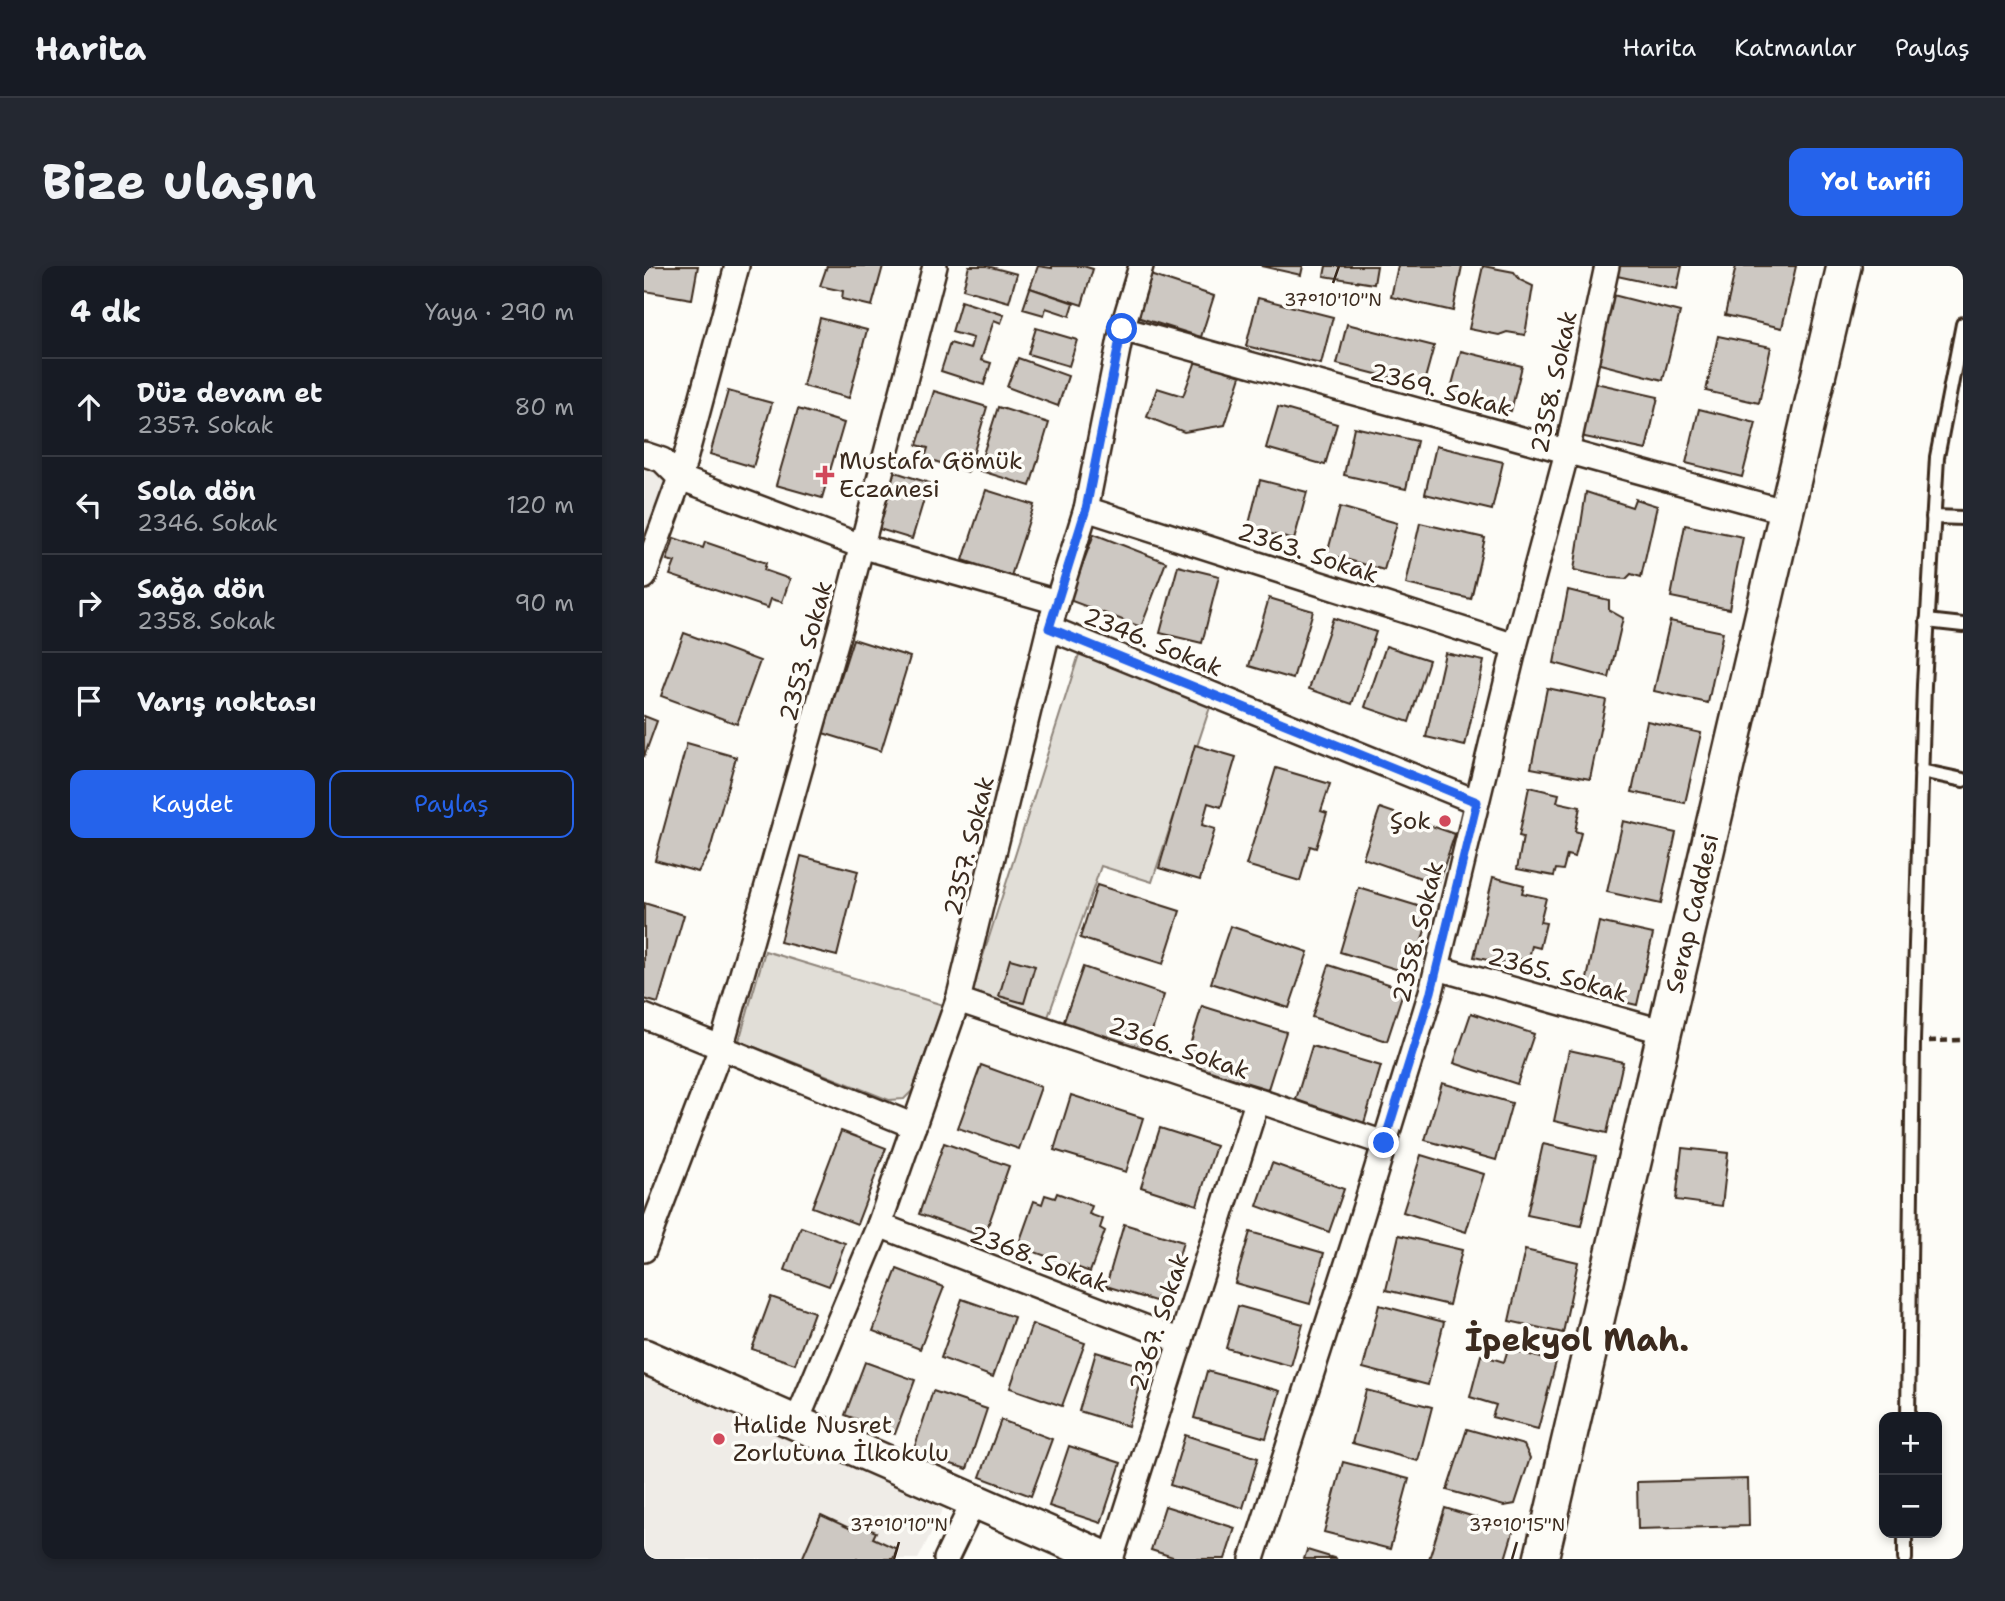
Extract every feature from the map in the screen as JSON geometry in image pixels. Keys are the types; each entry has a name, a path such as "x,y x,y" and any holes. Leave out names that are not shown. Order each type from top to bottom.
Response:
{"street":[{"path":"644,577 680,478 737,266"},
{"name":"2353. Sokak","path":"644,1250 721,1048 838,639 935,266"},
{"name":"2357. Sokak","path":"796,1423 879,1225 958,1000 1049,628 1086,509 1122,329 1141,266"},
{"name":"2358. Sokak","path":"1252,1559 1437,968 1515,646 1567,452 1606,266"},
{"name":"Serap Caddesi","path":"1541,1559 1844,266"},
{"name":"2369. Sokak","path":"1122,329 1787,512"},
{"name":"2346. Sokak","path":"644,454 662,460 680,478 861,546 1057,602 1049,628 1477,802"},
{"name":"2363. Sokak","path":"1086,509 1515,646"},
{"name":"2365. Sokak","path":"1437,968 1665,1032"},
{"name":"2366. Sokak","path":"958,1000 1384,1143"},
{"path":"644,1016 914,1126"},
{"name":"2367. Sokak","path":"1109,1559 1257,1102"},
{"name":"2368. Sokak","path":"879,1225 1181,1341"},
{"path":"644,1356 1109,1559"},
{"path":"946,1559 974,1501"}],"lane":[{"path":"1908,1412 1913,1041 1927,621 1937,457 1963,324"},
{"path":"1933,517 1963,518"},
{"path":"1927,621 1963,625"},
{"path":"1921,771 1963,780"},
{"path":"1905,1559 1906,1538"}],"path":[{"path":"1913,1041 1963,1040"}],"shaded area":[{"path":"644,464 669,471 644,562"},
{"path":"1082,645 1215,692 1152,882 1101,866 1047,1020 970,997"},
{"path":"765,951 943,1005 912,1091 904,1099 889,1100 739,1041"},
{"name":"Halide Nusret Zorlutuna İlkokulu","path":"644,1370 943,1509 918,1559 644,1559"}],"building":[{"path":"644,266 698,266 692,299 644,291"},
{"path":"827,266 883,266 872,306 842,299 843,291 820,286"},
{"path":"969,266 987,266 1017,274 1009,302 963,289"},
{"path":"1038,266 1083,266 1093,269 1082,305 1030,288"},
{"path":"1261,266 1303,266 1301,275"},
{"path":"1326,266 1377,266 1374,284 1324,276"},
{"path":"1398,266 1462,266 1453,311 1391,297"},
{"path":"1483,266 1514,272 1520,280 1533,286 1525,335 1507,332 1499,335 1469,329"},
{"path":"1619,266 1682,266 1677,289 1617,276"},
{"path":"1736,266 1796,266 1782,328 1725,315"},
{"path":"1150,275 1214,296 1201,337 1137,317"},
{"path":"1030,288 1074,303 1070,316 1046,308 1044,315 1023,309"},
{"path":"1613,295 1680,312 1663,380 1596,363"},
{"path":"1258,298 1333,317 1321,364 1246,346"},
{"path":"961,301 1004,315 1001,323 994,320 981,360 991,363 984,385 941,371 950,343 970,349 973,338 952,332"},
{"path":"820,318 867,330 849,398 803,386"},
{"path":"1347,324 1434,346 1423,386 1337,364"},
{"path":"1036,328 1077,340 1069,366 1028,354"},
{"path":"1718,336 1771,347 1759,403 1706,391"},
{"path":"1461,351 1522,366 1511,411 1449,396"},
{"path":"1018,358 1068,376 1058,406 1007,387"},
{"path":"1196,361 1241,376 1225,425 1184,432 1147,417 1157,388 1183,396"},
{"path":"1591,382 1658,397 1646,450 1580,436"},
{"path":"728,391 772,403 753,467 710,454"},
{"path":"934,391 987,407 968,472 925,458 928,448 917,445"},
{"path":"998,407 1049,423 1030,486 978,470"},
{"path":"1278,407 1337,424 1325,465 1266,448"},
{"path":"798,409 844,423 822,498 776,485"},
{"path":"1699,409 1756,423 1742,477 1686,463"},
{"path":"1354,427 1417,441 1406,489 1344,475"},
{"path":"1436,446 1503,462 1492,510 1425,494"},
{"path":"892,471 929,483 912,539 879,529 875,522"},
{"path":"1260,480 1307,492 1294,540 1248,528"},
{"path":"986,490 1034,505 1011,576 963,560"},
{"path":"1586,492 1632,507 1635,499 1657,506 1641,577 1631,574 1626,579 1611,578 1574,570"},
{"path":"1340,507 1397,523 1384,570 1327,554"},
{"path":"1420,523 1485,538 1471,599 1406,584"},
{"path":"1685,525 1743,537 1729,609 1671,597"},
{"path":"1094,534 1166,562 1141,627 1069,600"},
{"path":"674,538 703,548 705,542 766,563 764,570 790,579 782,602 771,599 768,608 670,575 675,562 667,560"},
{"path":"1178,566 1219,576 1202,643 1160,633"},
{"path":"1568,590 1609,600 1609,610 1623,618 1609,678 1554,663"},
{"path":"1269,598 1313,611 1293,679 1249,666"},
{"path":"1333,618 1376,632 1352,704 1309,689"},
{"path":"1670,621 1723,632 1708,703 1654,691"},
{"path":"684,633 760,661 737,724 661,696"},
{"path":"853,639 910,657 881,751 823,733"},
{"path":"1386,646 1429,660 1409,722 1365,707"},
{"path":"1445,653 1484,661 1465,746 1426,737"},
{"path":"1547,688 1606,700 1590,779 1531,768"},
{"path":"644,716 657,721 644,757"},
{"path":"1647,721 1701,733 1685,803 1632,792"},
{"path":"687,743 736,757 709,853 698,872 655,860"},
{"path":"1195,745 1236,757 1221,807 1208,803 1202,825 1215,829 1200,880 1159,868"},
{"path":"1276,768 1330,784 1321,811 1327,813 1316,848 1310,846 1300,881 1246,865"},
{"path":"1529,787 1559,794 1557,802 1580,807 1575,831 1581,833 1575,857 1567,855 1563,870 1556,869 1554,876 1517,869 1523,837 1519,836"},
{"path":"1380,808 1455,834 1438,884 1363,858"},
{"path":"1623,821 1676,833 1661,904 1607,892"},
{"path":"801,856 858,871 837,956 780,942"},
{"path":"1493,877 1524,885 1522,893 1546,898 1540,922 1546,923 1540,948 1532,946 1528,961 1520,959 1519,967 1474,957"},
{"path":"1097,885 1180,911 1163,964 1080,938"},
{"path":"1359,888 1431,910 1412,974 1340,952"},
{"path":"644,903 684,915 658,1003 644,999"},
{"path":"1599,922 1653,934 1637,1005 1584,993"},
{"path":"1230,926 1308,952 1289,1008 1211,983"},
{"path":"1010,959 1035,966 1024,1003 999,996"},
{"path":"1329,965 1404,989 1387,1041 1312,1017"},
{"path":"1083,967 1164,995 1145,1052 1063,1024"},
{"path":"1202,1006 1286,1032 1268,1089 1184,1064"},
{"path":"1471,1013 1534,1034 1517,1084 1454,1063"},
{"path":"1312,1046 1381,1066 1364,1123 1295,1103"},
{"path":"1569,1050 1623,1062 1607,1133 1554,1121"},
{"path":"981,1065 1041,1087 1019,1149 958,1128"},
{"path":"1442,1083 1512,1103 1496,1160 1425,1140"},
{"path":"1071,1095 1143,1118 1126,1172 1054,1150"},
{"path":"1160,1128 1216,1146 1197,1205 1141,1187"},
{"path":"841,1131 886,1148 857,1224 812,1207"},
{"path":"944,1143 1009,1166 984,1237 919,1214"},
{"path":"1543,1144 1596,1156 1581,1226 1527,1215"},
{"path":"1682,1148 1728,1153 1722,1206 1676,1200"},
{"path":"1421,1155 1484,1174 1466,1232 1403,1212"},
{"path":"1272,1163 1344,1189 1329,1232 1257,1206"},
{"path":"1057,1193 1092,1206 1089,1214 1103,1219 1100,1228 1105,1231 1090,1272 1018,1246 1034,1201 1042,1204 1045,1195 1055,1198"},
{"path":"1124,1224 1183,1242 1165,1304 1106,1286"},
{"path":"801,1227 845,1243 829,1286 785,1270"},
{"path":"1250,1232 1324,1253 1310,1304 1235,1283"},
{"path":"1399,1235 1462,1250 1449,1305 1386,1290"},
{"path":"1525,1250 1578,1262 1563,1333 1509,1321"},
{"path":"897,1269 944,1287 920,1349 873,1331"},
{"path":"771,1297 814,1312 795,1364 752,1349"},
{"path":"962,1299 1014,1317 993,1377 941,1358"},
{"path":"1379,1305 1444,1322 1428,1385 1363,1368"},
{"path":"1238,1306 1303,1324 1291,1366 1226,1348"},
{"path":"1032,1324 1085,1343 1062,1406 1010,1388"},
{"path":"1508,1349 1556,1362 1538,1429 1492,1417 1496,1405 1470,1397 1481,1355 1504,1362"},
{"path":"1096,1352 1146,1367 1128,1426 1079,1411"},
{"path":"865,1362 915,1380 895,1434 845,1415"},
{"path":"1207,1371 1280,1391 1266,1438 1194,1418"},
{"path":"1366,1390 1432,1407 1418,1461 1352,1443"},
{"path":"933,1391 987,1409 967,1469 913,1452"},
{"path":"1001,1420 1052,1439 1031,1496 980,1477"},
{"path":"1467,1429 1524,1445 1530,1458 1515,1504 1504,1506 1447,1490"},
{"path":"1185,1435 1258,1458 1243,1508 1170,1485"},
{"path":"1069,1446 1121,1463 1101,1523 1049,1506"},
{"path":"1343,1462 1409,1479 1390,1549 1324,1532"},
{"path":"1748,1479 1749,1526 1638,1529 1637,1482"},
{"path":"1165,1506 1235,1528 1225,1559 1179,1559 1151,1550"},
{"path":"1445,1508 1514,1529 1505,1559 1429,1559"},
{"path":"821,1515 851,1529 854,1523 876,1532 873,1538 897,1549 893,1559 802,1559"},
{"path":"1307,1550 1337,1559 1304,1559"}],"place":[{"name":"Mustafa Gömük Eczanesi","path":"825,475"},
{"name":"Şok","path":"1445,821"},
{"name":"Halide Nusret Zorlutuna İlkokulu","path":"719,1439"}],"district":[{"name":"İpekyol Mah.","path":"1577,1340"}],"route":[{"path":"1122,329 1086,509 1049,628 1477,802 1431,992 1384,1143"}]}
